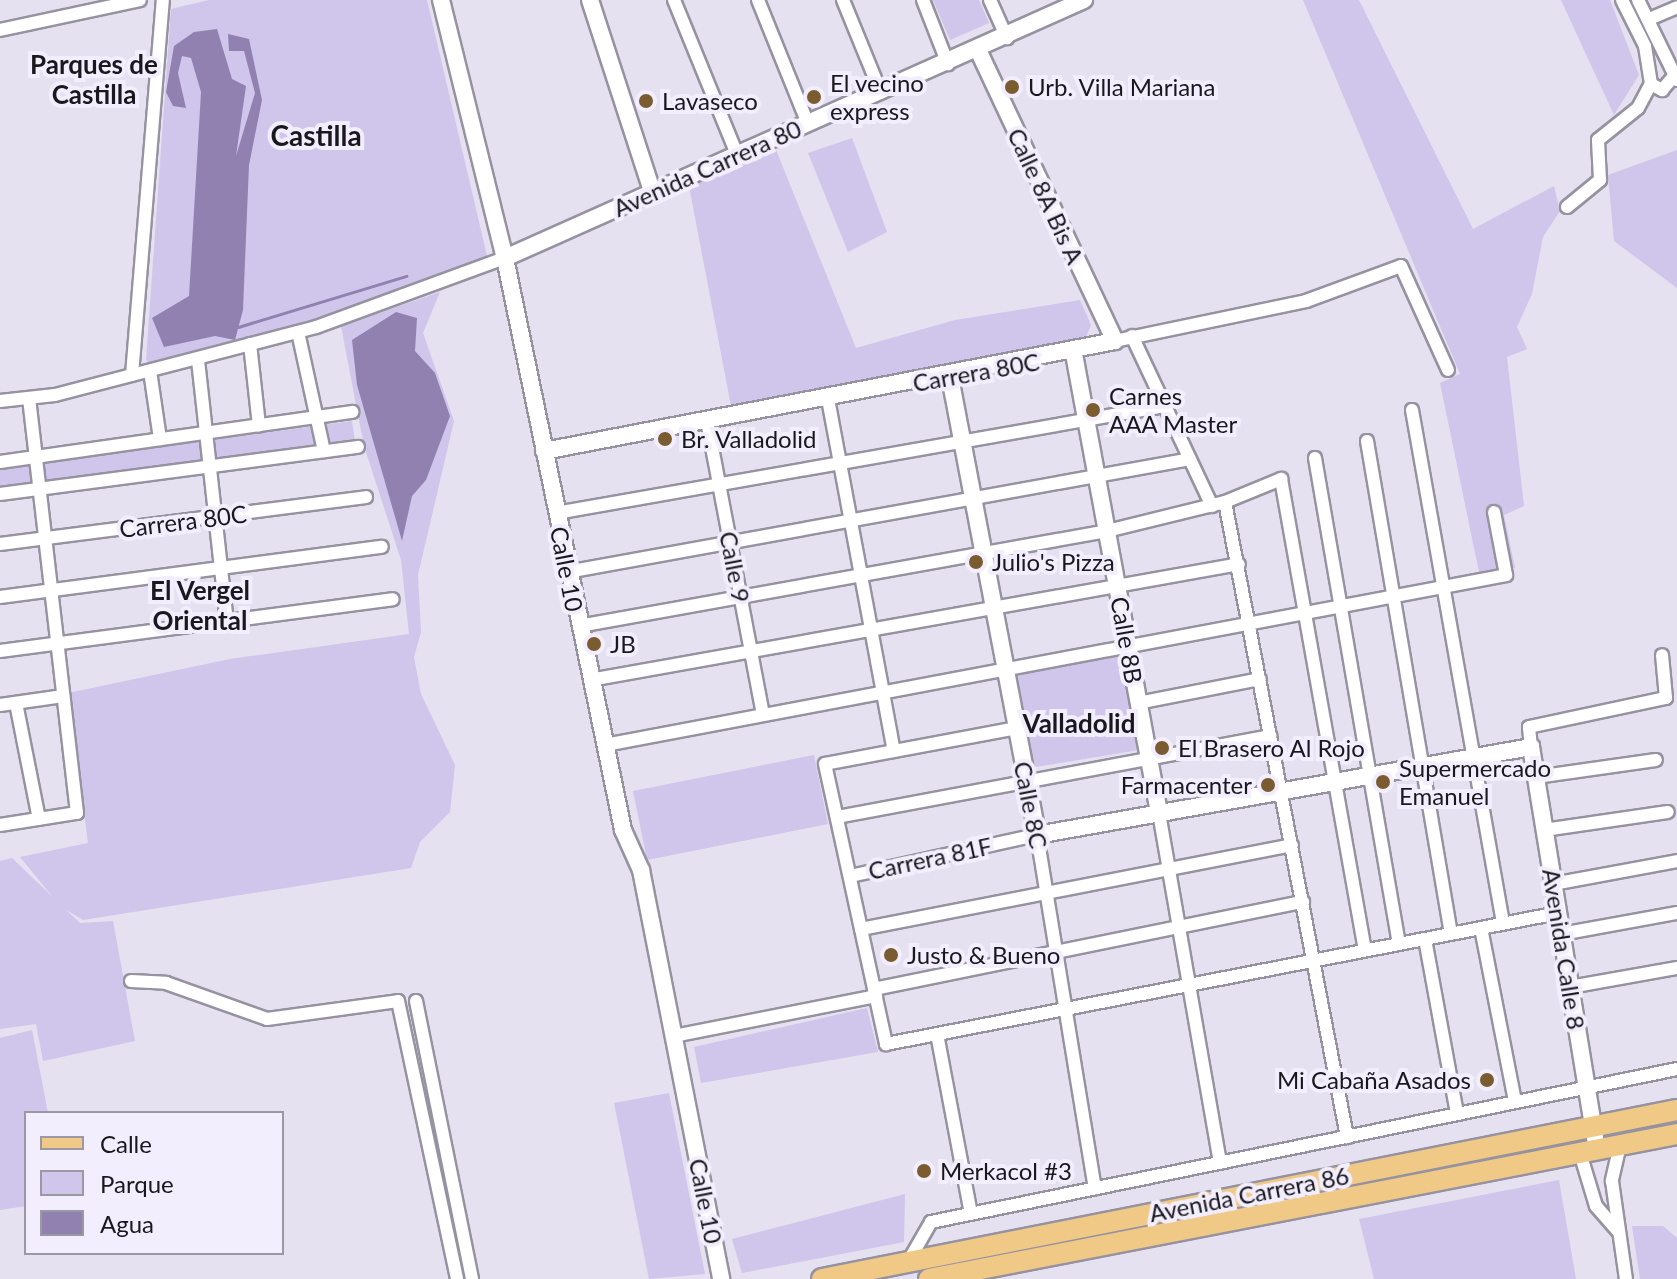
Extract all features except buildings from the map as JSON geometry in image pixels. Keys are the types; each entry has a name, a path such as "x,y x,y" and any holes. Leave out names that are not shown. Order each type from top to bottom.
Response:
{"main road":[{"name":"Avenida Carrera 86","path":"822,1279 1677,1110"},
{"name":"Avenida Carrera 86","path":"929,1279 1677,1134"}],"street":[{"path":"0,30 140,0"},
{"path":"132,375 163,0"},
{"name":"Calle 10","path":"441,0 505,258 567,572 623,830 641,870 721,1279"},
{"path":"590,0 652,191"},
{"path":"674,0 737,154"},
{"path":"758,0 808,124"},
{"path":"843,0 881,93"},
{"path":"923,0 948,64"},
{"path":"990,0 1007,38"},
{"path":"1567,207 1600,180 1598,140 1638,108 1651,84 1645,46 1622,0"},
{"path":"1638,0 1676,78 1662,90 1651,84"},
{"name":"Avenida Carrera 80","path":"505,258 1007,38 1076,2"},
{"path":"1654,17 1677,7"},
{"name":"Calle 8A Bis A","path":"978,50 1115,341"},
{"path":"0,401 29,399 198,360 298,332 505,258"},
{"name":"Carrera 80C","path":"544,451 1074,354 1132,336 1306,301 1401,266 1448,370"},
{"path":"298,332 324,451"},
{"path":"1132,336 1190,459 1218,504 1239,564 1347,1137"},
{"path":"250,344 259,426"},
{"name":"Calle 8B","path":"1074,354 1180,927 1220,1163"},
{"path":"198,360 227,621"},
{"path":"150,371 160,439"},
{"name":"Calle 8C","path":"950,377 1048,892 1063,1009 1095,1188"},
{"path":"0,825 77,813 29,399"},
{"path":"828,399 894,751"},
{"path":"556,513 1165,406"},
{"path":"1412,410 1503,923"},
{"path":"0,462 352,412"},
{"name":"Calle 9","path":"707,421 763,714"},
{"path":"1367,441 1451,934"},
{"path":"0,494 358,447"},
{"path":"1315,458 1399,943"},
{"path":"567,572 851,523 1190,459"},
{"path":"579,626 1107,531 1218,504 1281,479 1365,950"},
{"name":"Carrera 80C","path":"0,544 366,497"},
{"path":"605,745 1506,575 1494,512"},
{"path":"0,597 382,547"},
{"path":"590,680 872,633 1239,564"},
{"path":"0,651 393,599"},
{"path":"1531,747 1529,727 1666,698 1662,655"},
{"path":"1138,703 1260,679"},
{"path":"0,705 63,696"},
{"path":"16,703 39,819"},
{"path":"1017,728 825,764 886,1044 1558,913"},
{"path":"837,817 1025,776 1270,736"},
{"name":"Carrera 81F","path":"850,876 1037,835 1531,747"},
{"name":"Avenida Calle 8","path":"1531,747 1593,1125 1588,1151"},
{"path":"1536,777 1656,760"},
{"path":"1544,830 1668,812"},
{"path":"861,929 1292,845"},
{"path":"1553,884 1677,861"},
{"path":"674,1036 1303,902"},
{"path":"1561,934 1677,913"},
{"path":"1481,928 1515,1102"},
{"path":"1425,939 1457,1114"},
{"path":"1570,987 1677,968"},
{"path":"131,981 166,983 267,1019 398,1001 457,1279"},
{"path":"416,1001 472,1279"},
{"path":"937,1034 971,1214"},
{"path":"908,1262 931,1222 1677,1069"},
{"path":"1620,1145 1612,1174 1626,1279"},
{"path":"1588,1151 1596,1206 1619,1234"}],"green space":[{"path":"209,0 427,0 487,256 349,312 152,365 146,360 171,9"},
{"path":"933,0 979,0 989,23 950,40"},
{"path":"1303,0 1359,0 1473,229 1554,186 1560,211 1543,237 1532,294 1517,327 1527,349 1507,357 1524,506 1504,515 1515,568 1479,572 1440,383 1460,374"},
{"path":"1561,0 1610,0 1639,75 1614,115"},
{"path":"852,138 887,232 848,252 808,153"},
{"path":"776,150 856,348 955,320 1080,300 1091,325 1086,337 731,406 689,186"},
{"path":"1677,150 1677,288 1614,241 1608,175"},
{"path":"440,292 423,333 454,421 418,575 421,632 414,657 421,694 455,765 450,812 420,842 411,868 83,920 60,906 20,857 88,843 68,693 230,659 409,634 401,560 364,446 341,326"},
{"path":"352,421 355,441 0,489 0,469"},
{"path":"1122,653 1139,750 1030,768 1013,671"},
{"path":"814,755 828,824 647,860 633,791"},
{"path":"12,858 80,923 113,921 135,1041 43,1061 36,1024 0,1029 0,861"},
{"path":"867,1008 878,1052 701,1083 694,1047"},
{"path":"32,1030 48,1111 24,1111 24,1206 0,1210 0,1038"},
{"path":"669,1093 705,1274 649,1279 614,1103"},
{"path":"1559,1180 1576,1279 1374,1279 1359,1219"},
{"path":"905,1194 904,1242 742,1273 732,1239"},
{"path":"1632,1226 1663,1226 1677,1238 1677,1279 1640,1279"}],"water":[{"path":"217,29 232,79 246,86 236,156 255,93 244,51 229,51 228,34 249,39 262,100 249,165 243,310 235,340 215,336 164,347 152,318 189,296 201,92 191,58 182,56 178,73 186,108 173,106 166,92 174,46 194,32"},
{"path":"396,312 417,318 415,351 435,373 450,416 426,480 412,496 402,541 357,385 352,340"}],"waterway":[{"path":"238,327 406,276"}],"place":[{"name":"Urb. Villa Mariana","path":"1012,87"},
{"name":"El vecino express","path":"814,97"},
{"name":"Lavaseco","path":"646,101"},
{"name":"Carnes AAA Master","path":"1093,410"},
{"name":"Br. Valladolid","path":"665,439"},
{"name":"Julio's Pizza","path":"976,562"},
{"name":"JB","path":"594,644"},
{"name":"El Brasero Al Rojo","path":"1162,748"},
{"name":"Supermercado Emanuel","path":"1383,782"},
{"name":"Farmacenter","path":"1268,785"},
{"name":"Justo & Bueno","path":"891,955"},
{"name":"Mi Cabaña Asados","path":"1487,1080"},
{"name":"Merkacol #3","path":"924,1171"}],"district":[{"name":"Parques de Castilla","path":"94,80"},
{"name":"Castilla","path":"316,135"},
{"name":"El Vergel Oriental","path":"200,606"},
{"name":"Valladolid","path":"1079,724"}]}
